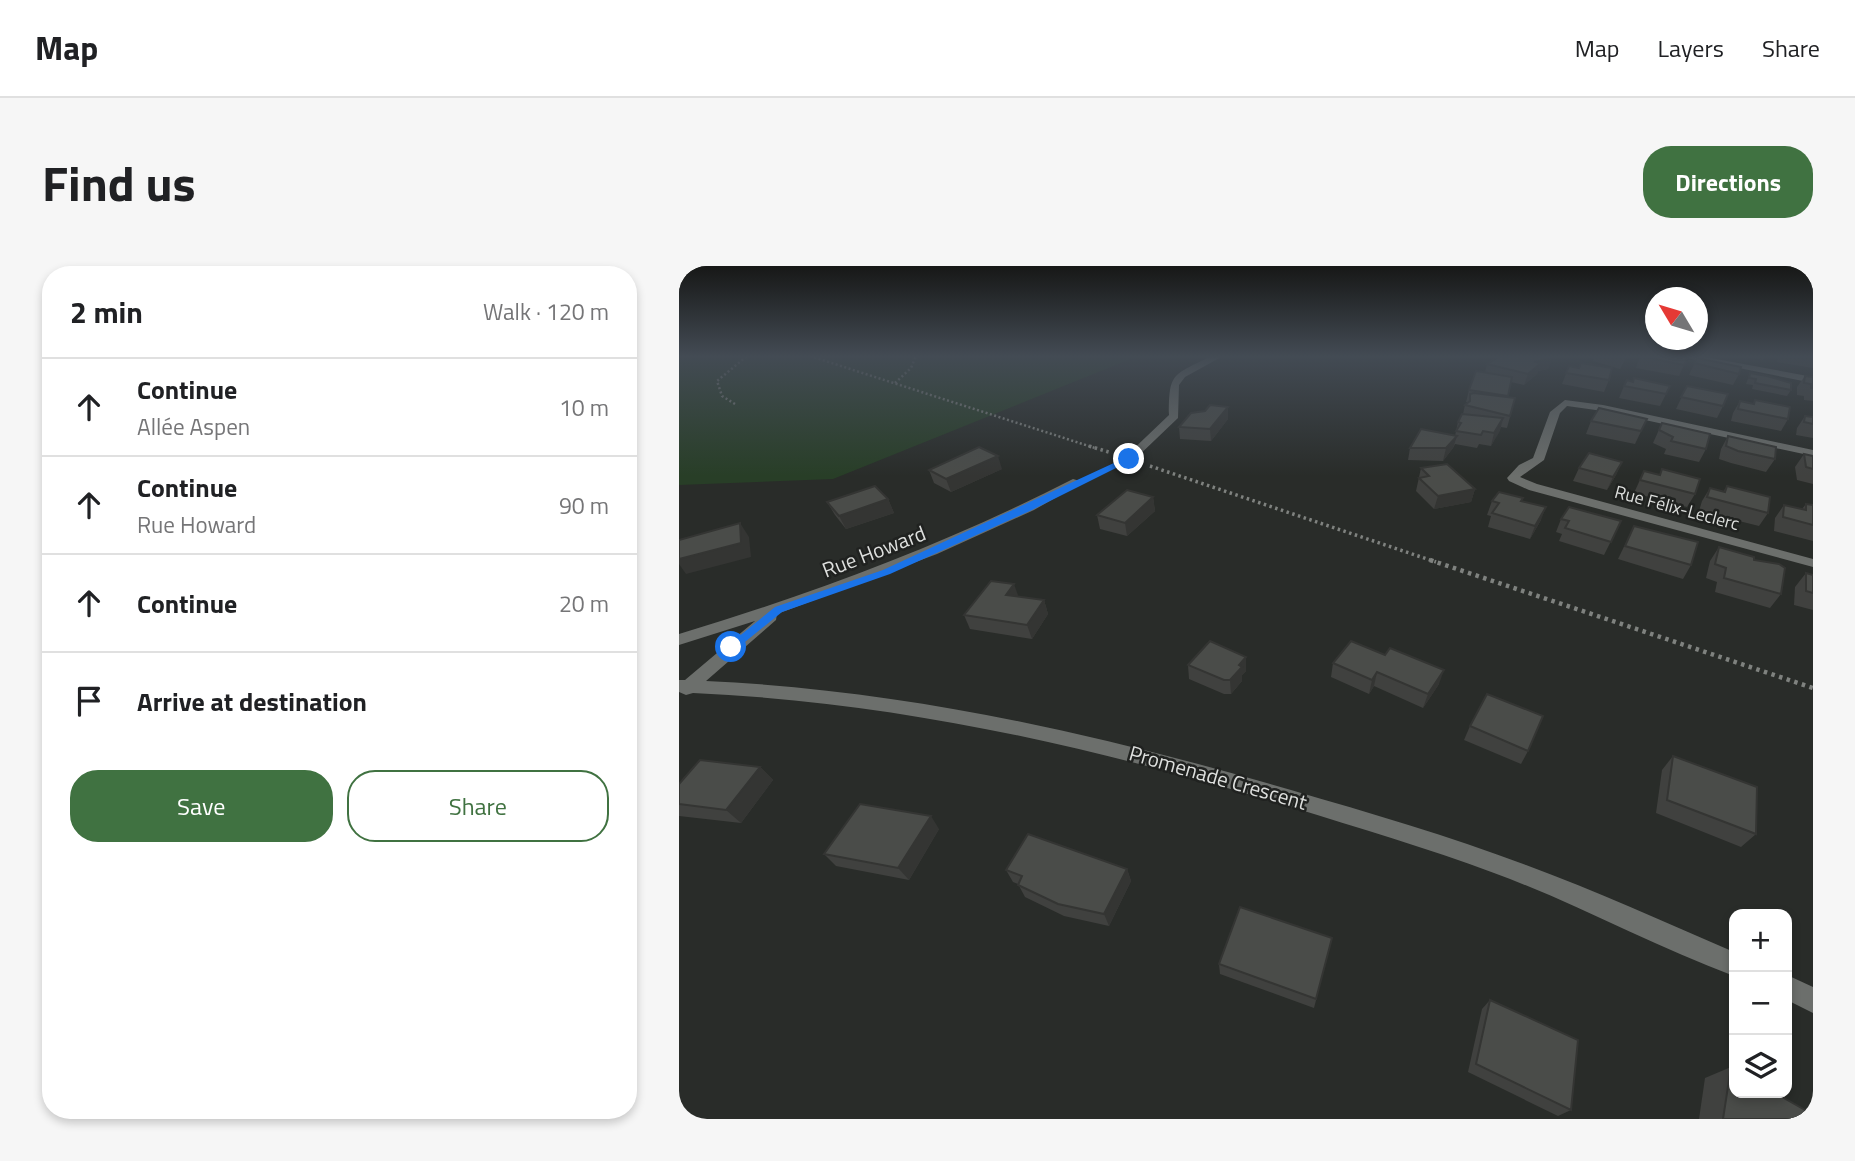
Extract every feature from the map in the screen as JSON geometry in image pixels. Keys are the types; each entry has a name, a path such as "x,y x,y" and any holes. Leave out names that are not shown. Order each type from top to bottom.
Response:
{"street":[{"path":"1129,459 1174,416 1174,396"},
{"name":"Rue Félix-Leclerc","path":"1813,453 1603,408 1565,403 1555,412 1538,460 1523,467 1513,478 1533,487 1813,563"},
{"name":"Rue Howard","path":"679,640 778,610 886,572 1029,508 1077,482"},
{"path":"682,689 778,610"},
{"name":"Promenade Crescent","path":"682,689 826,694 1064,734 1192,768 1525,874 1729,962"},
{"path":"1792,990 1813,1000"}],"path":[{"path":"722,396 735,404"},
{"path":"934,396 1813,688"},
{"path":"1077,482 1129,459"}],"green space":[{"path":"679,396 1039,396 833,479 679,485"}],"building":[{"path":"1470,396 1515,398 1510,416 1465,405 1470,401"},
{"path":"1682,396 1727,396 1723,406"},
{"path":"1755,400 1790,407 1788,419 1738,409 1740,401 1754,404"},
{"path":"1210,405 1228,407 1210,429 1179,427 1191,413 1205,411"},
{"path":"1599,408 1647,419 1641,431 1591,421"},
{"path":"1462,414 1503,418 1494,433 1483,431 1481,435 1456,431"},
{"path":"1805,416 1813,417 1813,424 1804,422"},
{"path":"1662,423 1710,434 1706,449 1671,441 1673,437 1659,430"},
{"path":"1421,429 1457,436 1446,448 1410,448"},
{"path":"1728,436 1776,447 1775,459 1726,446"},
{"path":"979,447 998,456 946,479 929,470"},
{"path":"1589,453 1622,462 1613,477 1579,468"},
{"path":"1804,454 1813,456 1813,469 1806,467"},
{"path":"1447,464 1475,489 1438,496 1419,478 1429,476 1421,468"},
{"path":"1662,469 1700,479 1695,494 1640,480 1644,471 1660,475"},
{"path":"875,486 888,499 839,516 827,502"},
{"path":"1727,486 1770,497 1768,513 1707,497 1710,488 1725,492"},
{"path":"1127,490 1153,497 1125,523 1097,515"},
{"path":"1499,492 1546,507 1535,526 1492,513 1499,503 1492,501"},
{"path":"1806,504 1813,505 1813,525 1783,517 1784,505 1806,510"},
{"path":"1569,507 1621,521 1611,542 1565,528 1569,521 1561,519"},
{"path":"740,523 741,543 679,559 679,540"},
{"path":"1634,526 1698,542 1691,565 1625,546"},
{"path":"1719,547 1785,568 1781,594 1724,578 1726,568 1715,564"},
{"path":"1806,573 1813,575 1813,593 1806,591"},
{"path":"991,581 1014,584 1006,595 1044,600 1027,625 964,615"},
{"path":"1210,641 1246,657 1239,665 1242,667 1230,680 1188,665"},
{"path":"1351,641 1385,655 1390,648 1444,670 1428,694 1377,672 1372,680 1333,663"},
{"path":"1487,694 1543,716 1528,751 1470,726"},
{"path":"1673,756 1757,787 1756,834 1667,800"},
{"path":"700,760 760,767 726,810 679,804 679,784"},
{"path":"860,804 931,816 898,868 824,854"},
{"path":"1028,834 1127,869 1104,914 1058,904 1018,885 1022,876 1006,870"},
{"path":"1240,907 1332,938 1316,999 1219,964"},
{"path":"1490,1000 1578,1040 1571,1110 1476,1064"},
{"path":"1729,1080 1729,1098 1784,1098 1812,1114 1812,1119 1723,1119"}],"route":[{"path":"731,647 778,610 886,572 1029,508 1077,482 1129,459"}]}
